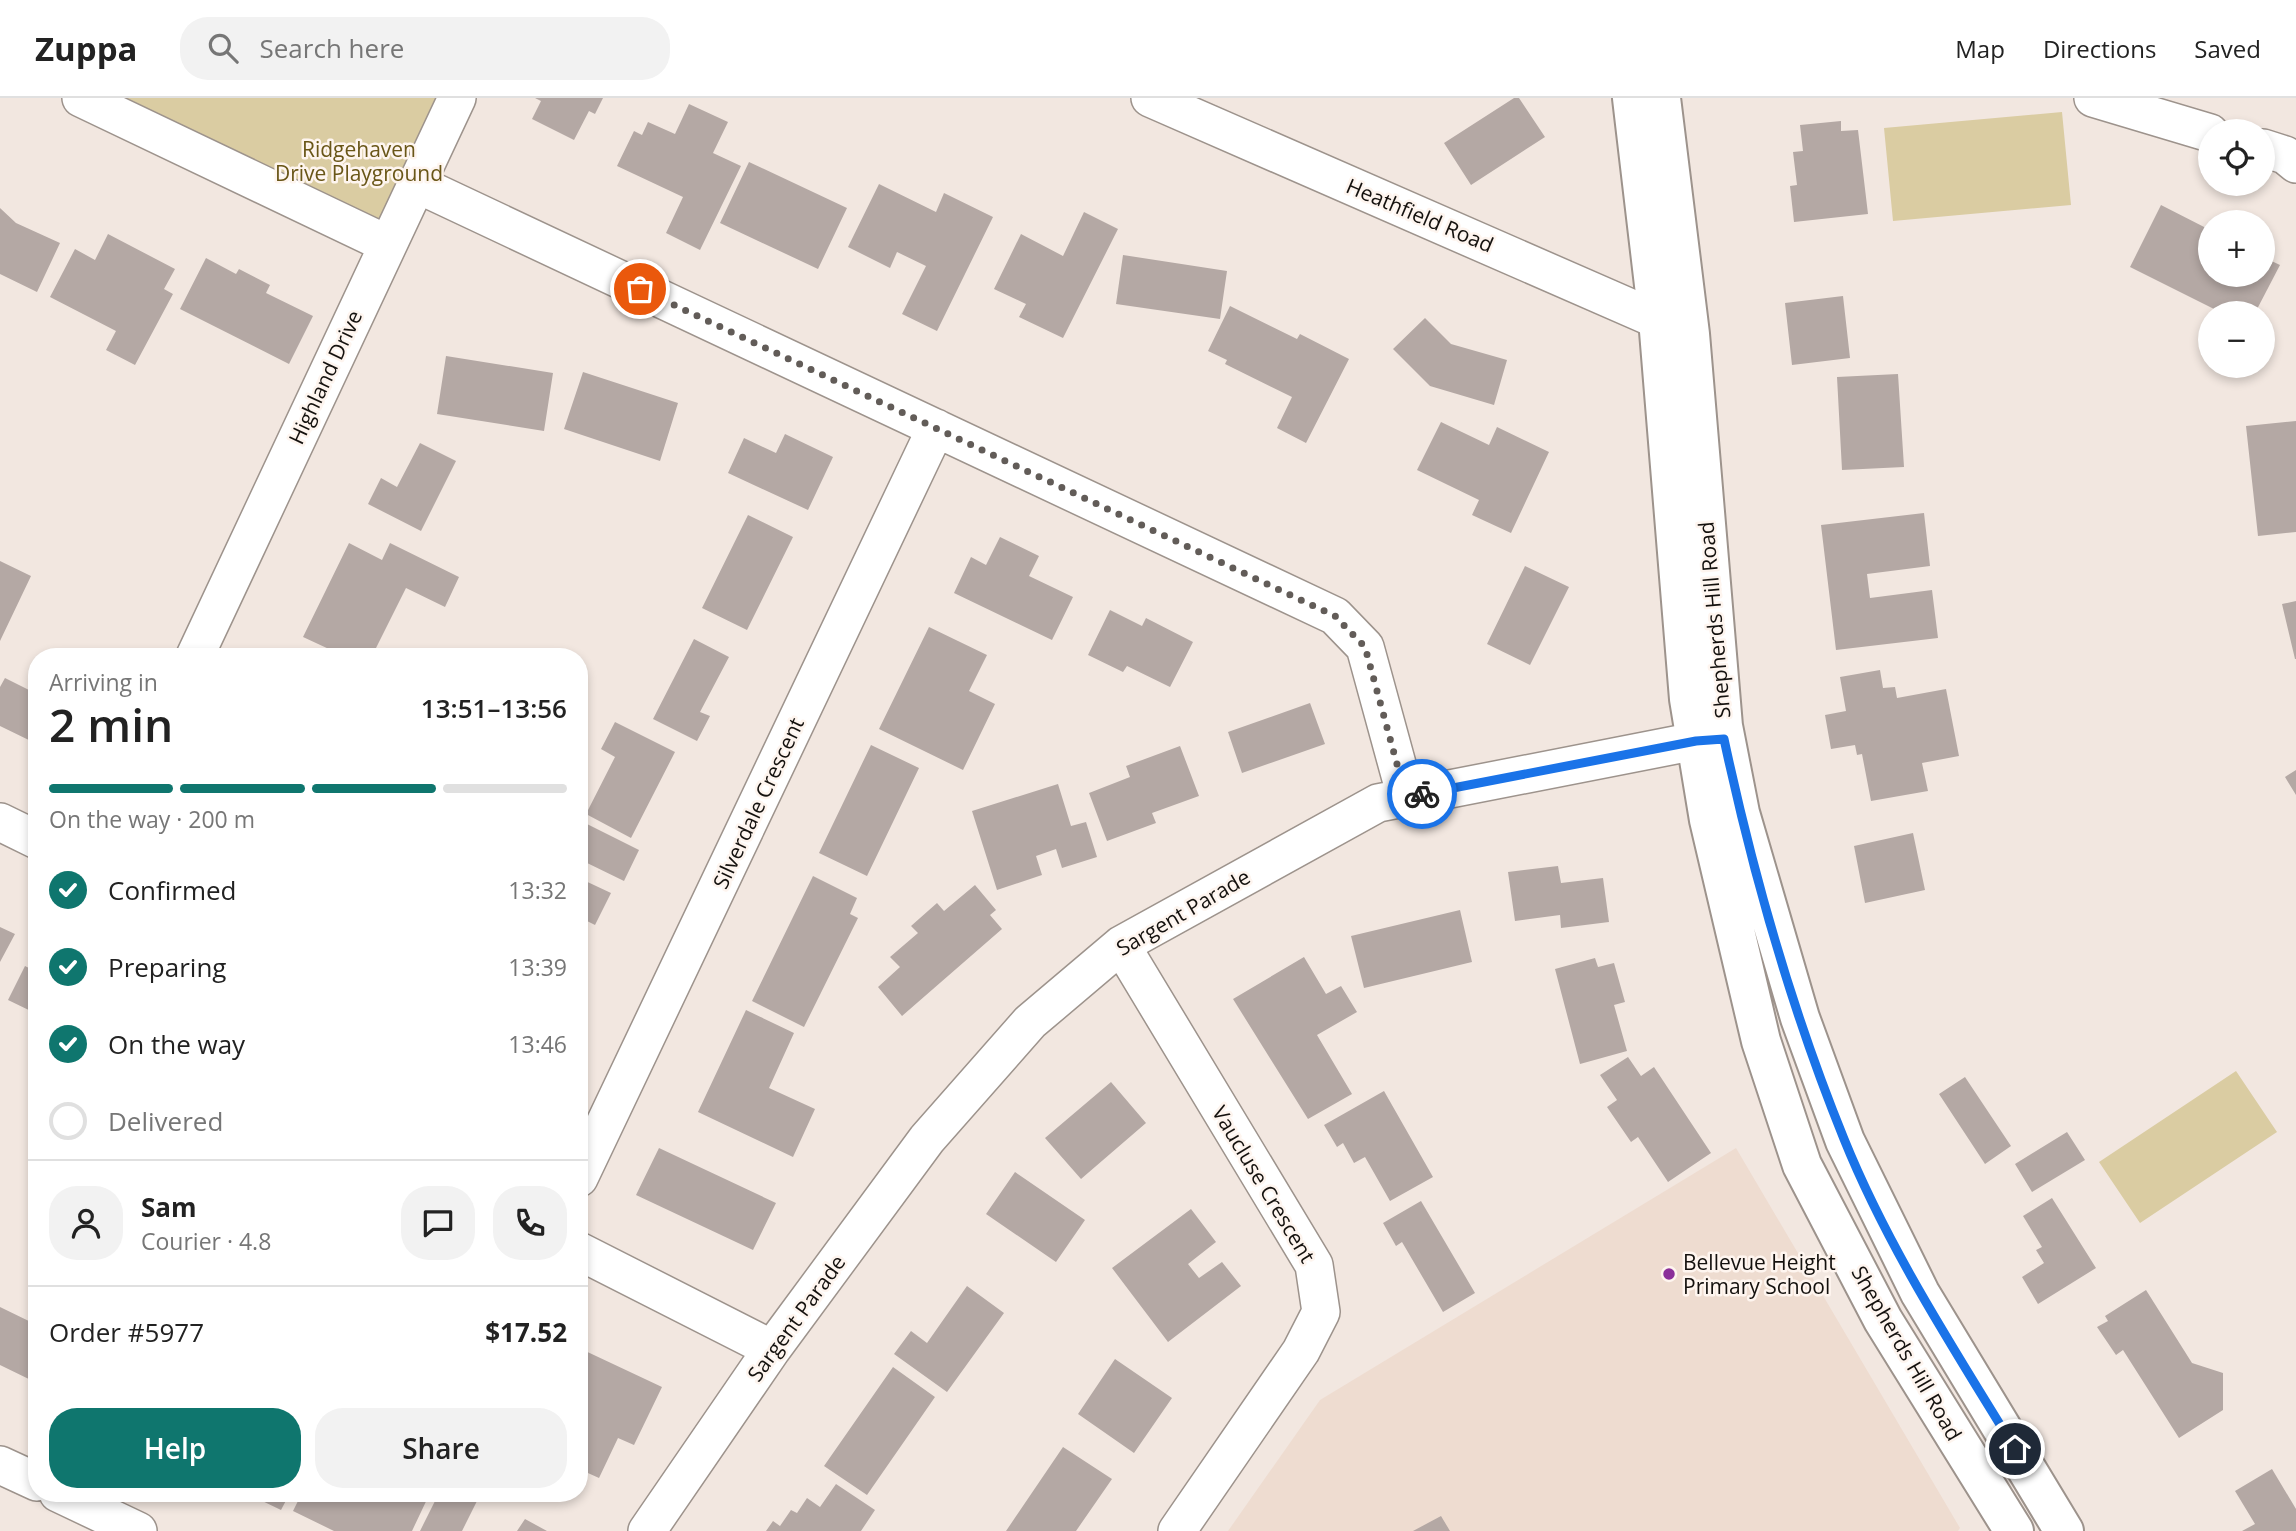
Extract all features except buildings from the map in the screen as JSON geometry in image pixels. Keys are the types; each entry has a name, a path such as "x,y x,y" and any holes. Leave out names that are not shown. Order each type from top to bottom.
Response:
{"main road":[{"name":"Shepherds Hill Road","path":"1632,98 1674,327"},
{"name":"Shepherds Hill Road","path":"1661,98 1674,327 1689,699 1710,740 1740,813 1800,1018 1845,1141 1920,1293 2064,1531"},
{"name":"Shepherds Hill Road","path":"1710,740 1709,820 1761,1041 1802,1166 1883,1321 2014,1531"}],"street":[{"path":"81,98 387,244"},
{"name":"Highland Drive","path":"199,648 457,98"},
{"name":"Heathfield Road","path":"1150,98 1674,327"},
{"path":"2093,98 2198,129"},
{"path":"417,184 1335,616 1365,647 1406,797"},
{"name":"Silverdale Crescent","path":"588,1159 936,428"},
{"name":"Sargent Parade","path":"647,1531 772,1349 927,1139 1030,1022 1121,945 1378,803 1710,740"},
{"path":"0,822 28,836"},
{"name":"Vaucluse Crescent","path":"1121,945 1314,1265 1321,1312 1301,1351 1177,1531"},
{"path":"588,1256 772,1349"},
{"path":"0,1465 28,1478"},
{"path":"69,1502 94,1522 138,1531"}],"shaded area":[{"name":"Bellevue Height Primary School","path":"1736,1148 1960,1528 1958,1531 1228,1531 1320,1400"}],"green space":[{"name":"Ridgehaven Drive Playground","path":"81,98 457,98 387,244"},
{"path":"2062,112 2071,205 1893,221 1884,128"},
{"path":"2236,1071 2277,1132 2140,1223 2099,1162"}],"way so far":[{"path":"640,289 1335,616 1365,647 1406,797 1422,794"}],"place":[{"name":"Bellevue Height Primary School","path":"1669,1274"}],"route":[{"path":"1422,794 1696,741 1724,739 1740,813 1800,1018 1845,1141 1920,1293 2015,1449"}]}
